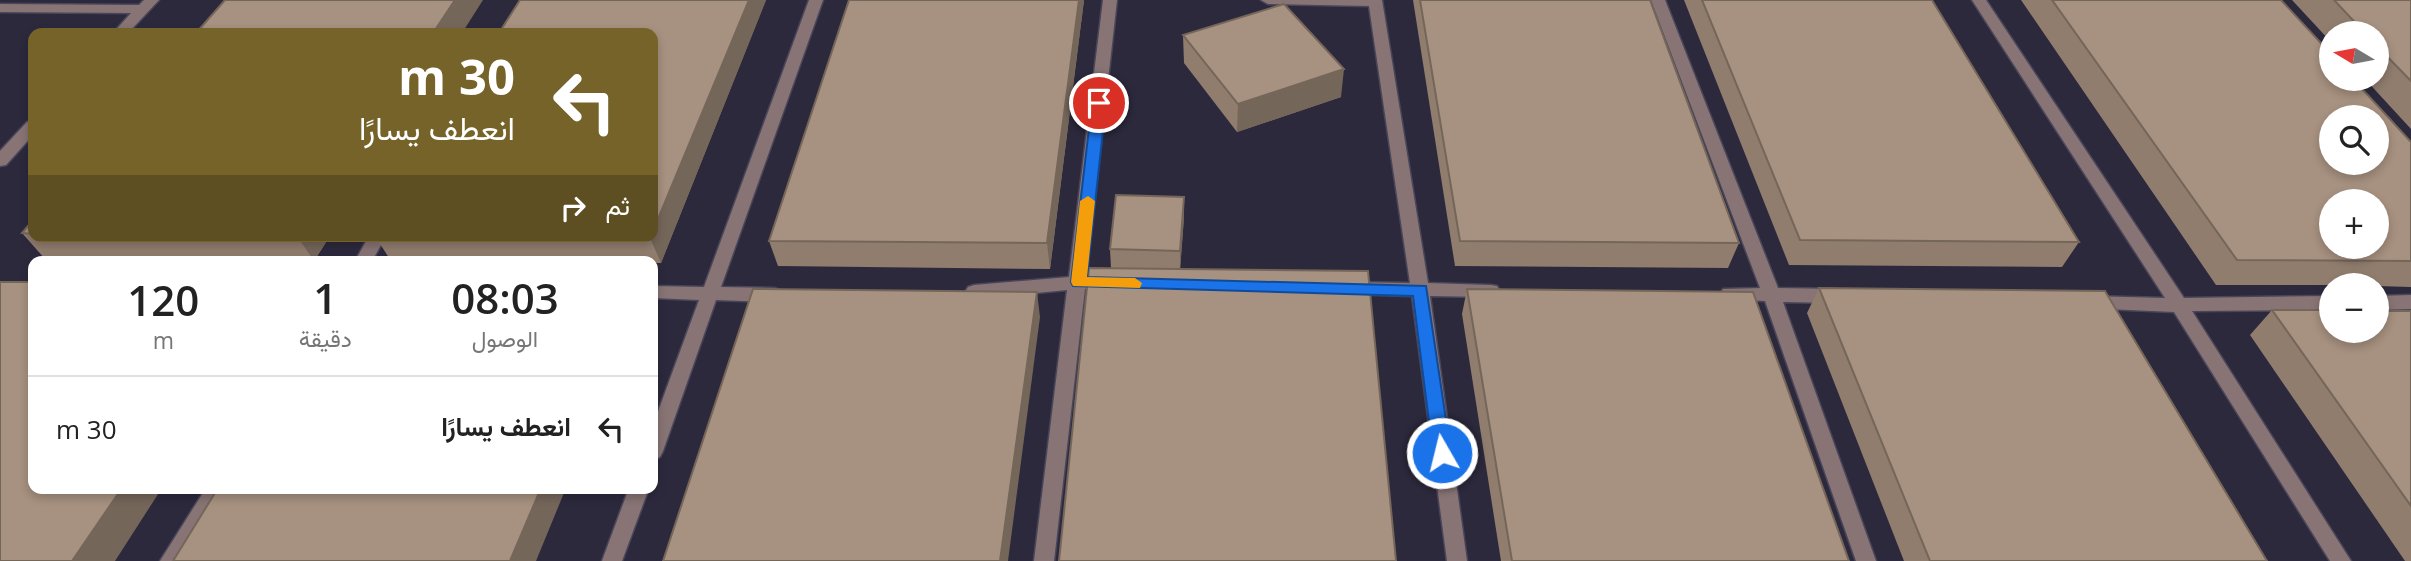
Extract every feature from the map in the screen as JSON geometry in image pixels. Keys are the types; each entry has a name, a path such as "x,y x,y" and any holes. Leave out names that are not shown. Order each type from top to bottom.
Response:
{"street":[{"path":"658,437 816,0"},
{"path":"1044,561 1079,282 1110,0"},
{"path":"1268,0 1375,1 1420,290 1457,561"},
{"path":"1658,0 1771,294 1866,561"},
{"path":"1979,0 2179,305 2340,561"},
{"path":"0,8 147,5"},
{"path":"125,28 147,5"},
{"path":"0,161 28,131"},
{"path":"953,293 994,292 1079,282 1133,283"},
{"path":"1324,288 1514,291"},
{"path":"658,292 791,295"},
{"path":"1717,294 1852,296"},
{"path":"2070,302 2179,305 2319,303"},
{"path":"2389,303 2411,302"},
{"path":"170,561 213,494"},
{"path":"612,561 637,494"}],"building":[{"path":"225,0 455,0 436,28 200,28"},
{"path":"520,0 749,0 658,219 658,28 502,28"},
{"path":"849,0 1079,0 1047,243 769,241"},
{"path":"1420,0 1650,0 1739,243 1460,241"},
{"path":"1702,0 1932,0 2079,242 1800,240"},
{"path":"2052,0 2281,0 2319,41 2319,91 2364,91 2377,105 2319,105 2319,175 2389,175 2389,118 2411,142 2411,261 2237,260"},
{"path":"2334,0 2411,0 2411,81 2389,58 2389,21 2354,21"},
{"path":"1284,4 1344,69 1238,104 1183,35"},
{"path":"1116,195 1184,197 1180,251 1110,249"},
{"path":"1089,268 1368,271 1396,561 1059,561"},
{"path":"0,282 28,282 28,494 118,494 72,561 0,561"},
{"path":"1819,288 2105,291 2267,561 1930,561"},
{"path":"753,289 1037,292 1000,561 663,561"},
{"path":"1467,289 1753,292 1849,561 1512,561"},
{"path":"2272,310 2319,310 2319,343 2389,343 2389,311 2411,311 2411,506"},
{"path":"214,494 538,494 510,561 173,561"}],"slow traffic":[{"path":"1088,201 1079,282 1135,283"}],"route":[{"path":"1099,103 1079,282 1420,290 1442,453"}]}
